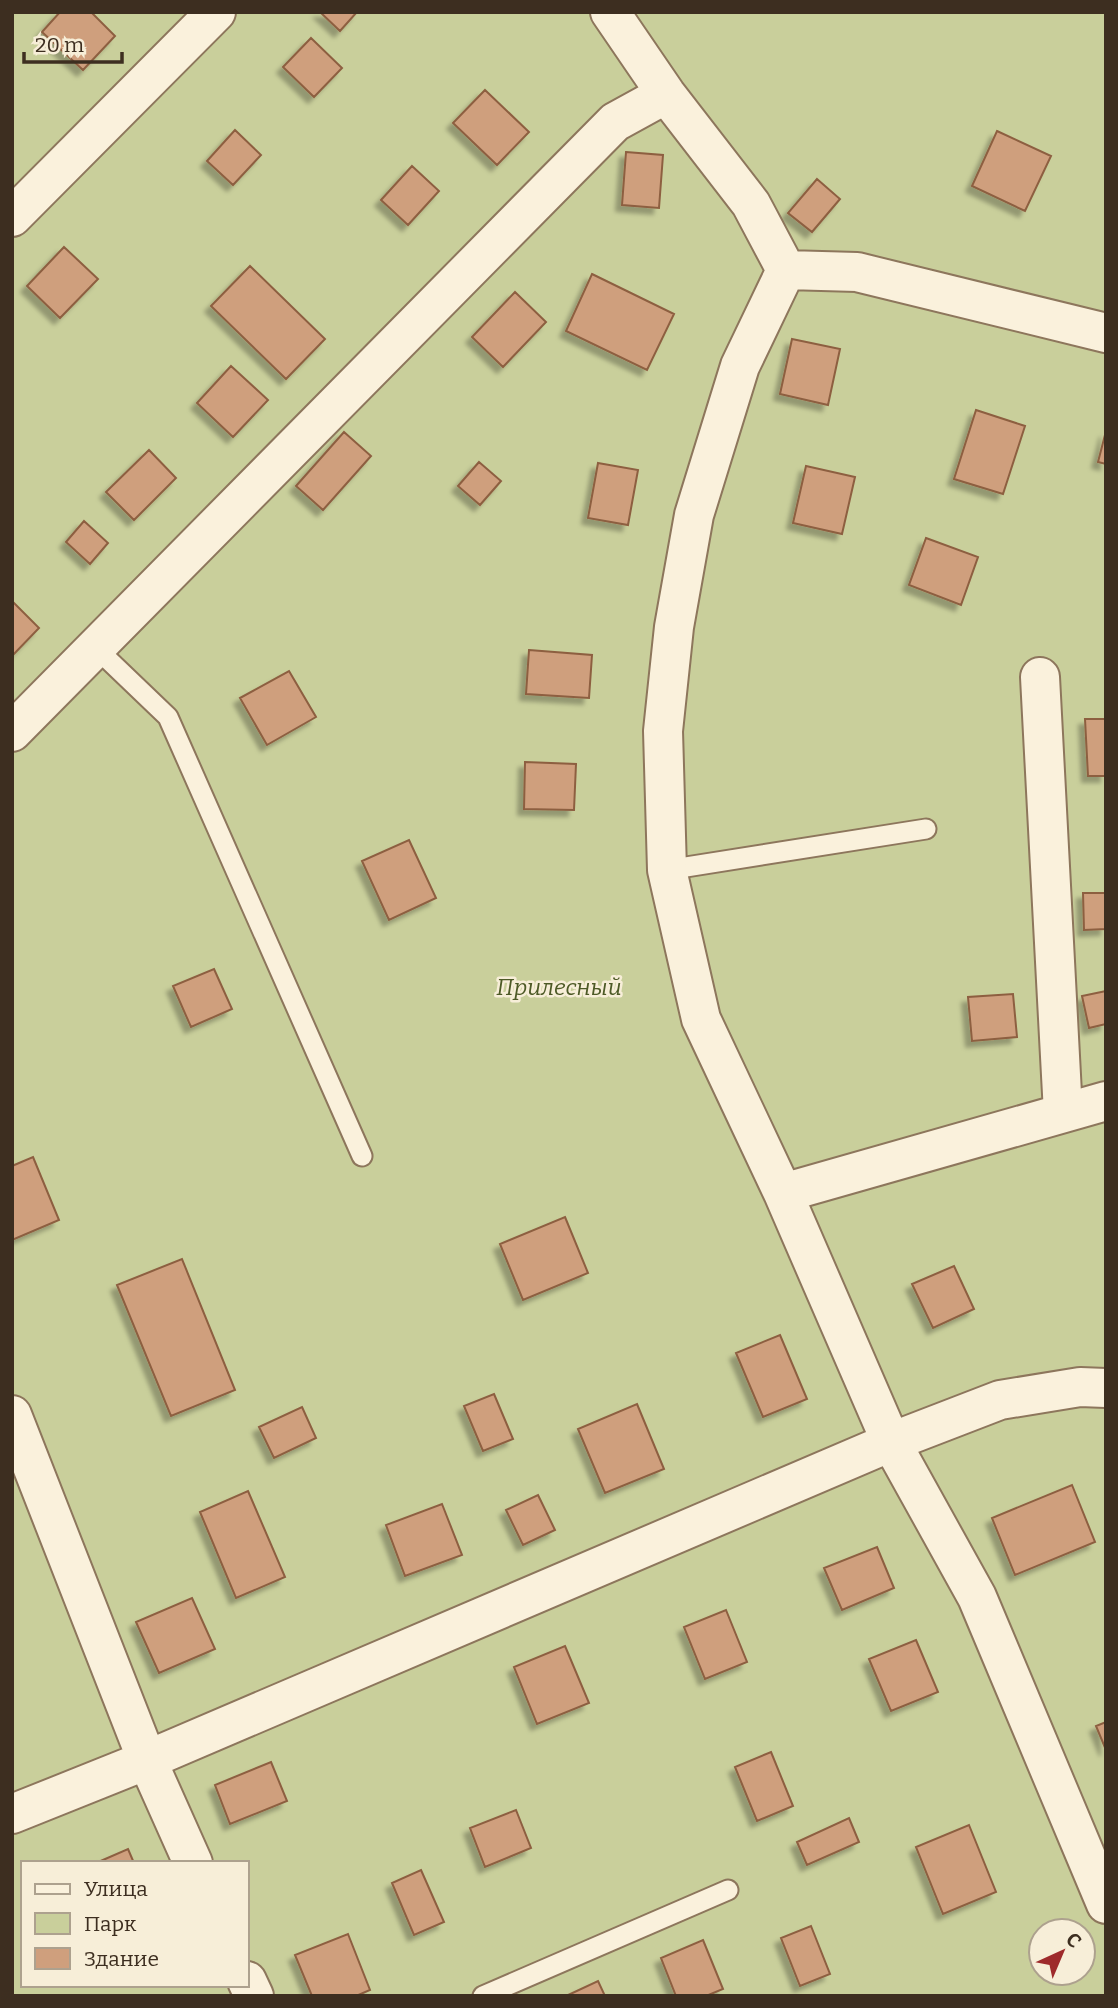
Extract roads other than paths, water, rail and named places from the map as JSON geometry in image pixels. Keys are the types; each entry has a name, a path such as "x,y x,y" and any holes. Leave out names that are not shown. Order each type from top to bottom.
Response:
{"street":[{"path":"12,216 216,12"},
{"path":"610,12 666,94 751,204 786,270"},
{"path":"12,732 615,122 666,94"},
{"path":"786,270 857,272 1106,333"},
{"path":"786,270 740,366 694,515 674,627 663,731 667,870 701,1019 783,1193 891,1442 977,1597 1106,1904"},
{"path":"1040,677 1063,1113"},
{"path":"783,1193 1106,1101"},
{"path":"12,1814 147,1760 891,1442 1000,1399 1080,1387 1106,1388"},
{"path":"12,1415 147,1760 192,1861"}],"lane":[{"path":"96,648 168,717 362,1156"},
{"path":"667,870 926,829"},
{"path":"483,1996 728,1890"}],"park label":[{"name":"Прилесный","path":"559,987"}]}
